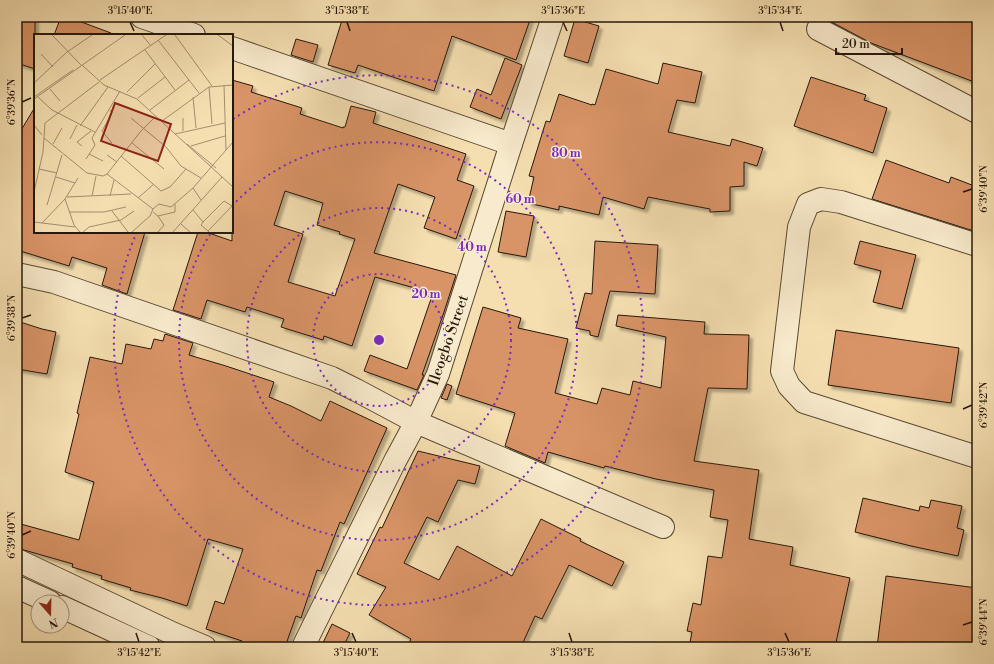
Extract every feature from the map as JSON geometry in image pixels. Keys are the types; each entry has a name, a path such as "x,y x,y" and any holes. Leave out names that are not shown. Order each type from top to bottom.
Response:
{"street":[{"path":"142,17 191,34"},
{"name":"Ileogbo Street","path":"302,647 416,422 438,374 553,17"},
{"path":"818,29 977,112"},
{"path":"233,48 511,144"},
{"path":"977,245 841,202 821,199 808,204 799,227 782,371 789,386 804,402 977,457"},
{"path":"17,274 54,282 332,378 416,422 663,527"},
{"path":"17,560 174,634 205,647"},
{"path":"17,587 32,594"},
{"path":"70,612 149,647"}],"building":[{"path":"23,17 35,17 34,69 17,63 17,35"},
{"path":"61,17 68,17 111,33 111,34 54,34"},
{"path":"343,17 531,17 516,60 452,36 434,91 358,65 355,73 328,65"},
{"path":"820,17 977,17 977,83 871,43"},
{"path":"575,19 599,26 588,63 564,56"},
{"path":"296,39 318,45 313,62 291,55"},
{"path":"505,58 522,65 501,119 470,107 477,89 491,95"},
{"path":"663,63 702,72 695,103 677,100 668,132 730,146 732,139 763,148 757,166 744,162 744,186 730,187 730,211 710,212 710,209 648,197 644,209 603,197 599,215 559,206 559,210 528,203 534,177 529,176 546,121 550,122 559,94 595,105 606,69 658,84"},
{"path":"811,77 866,95 864,100 887,108 873,153 794,126"},
{"path":"233,80 253,86 251,92 302,108 300,114 343,128 345,127 351,106 376,112 373,123 466,154 457,180 474,186 456,239 424,228 435,197 398,184 374,253 456,275 422,375 424,375 417,390 364,371 370,355 407,369 433,293 375,277 352,346 324,336 323,340 281,327 284,319 247,307 245,312 207,300 201,319 173,310 198,233 209,233 232,241","holes":["285,191 323,203 317,225 340,232 339,234 355,239 335,296 288,282 303,234 274,225"]},
{"path":"34,109 34,233 145,233 127,294 102,285 107,268 72,257 69,266 17,250 17,137"},
{"path":"886,160 949,183 951,177 977,187 977,232 872,199"},
{"path":"506,211 534,216 526,257 498,252"},
{"path":"595,241 658,245 655,294 610,291 598,337 590,335 590,331 576,328 585,293 592,294"},
{"path":"860,241 916,255 902,309 873,302 881,271 854,264"},
{"path":"483,307 521,318 518,328 568,339 555,393 597,404 602,388 630,395 633,381 661,388 666,337 616,326 618,315 705,322 704,334 749,335 747,389 708,388 694,461 759,470 749,539 793,547 790,565 850,578 835,647 761,647 737,642 736,647 689,647 692,632 687,631 693,603 701,605 708,556 722,558 728,520 710,517 714,490 656,479 605,466 604,468 548,452 545,463 505,446 515,413 456,394"},
{"path":"17,321 56,332 47,374 17,369"},
{"path":"836,330 959,348 951,403 828,385"},
{"path":"165,334 193,343 189,355 274,382 269,397 321,421 330,401 387,428 344,524 340,522 321,571 317,570 301,618 296,616 285,647 240,647 242,641 206,629 215,601 224,604 243,549 208,539 187,606 130,590 131,588 101,579 102,576 72,567 73,564 17,548 17,523 79,540 94,482 65,472 79,414 77,413 90,357 122,364 126,344 151,349 154,339 163,341"},
{"path":"447,384 452,386 447,400 441,398"},
{"path":"418,451 480,466 475,484 458,480 438,522 427,517 404,563 439,580 457,546 512,576 541,519 581,539 580,541 624,562 612,586 569,565 542,619 535,616 521,647 407,647 411,639 369,615 386,587 357,574 380,527 382,528"},
{"path":"863,498 919,511 920,506 929,508 931,500 962,506 957,528 964,530 958,556 855,532"},
{"path":"886,576 977,588 977,647 877,647"},
{"path":"332,624 350,633 343,647 321,647"}]}
